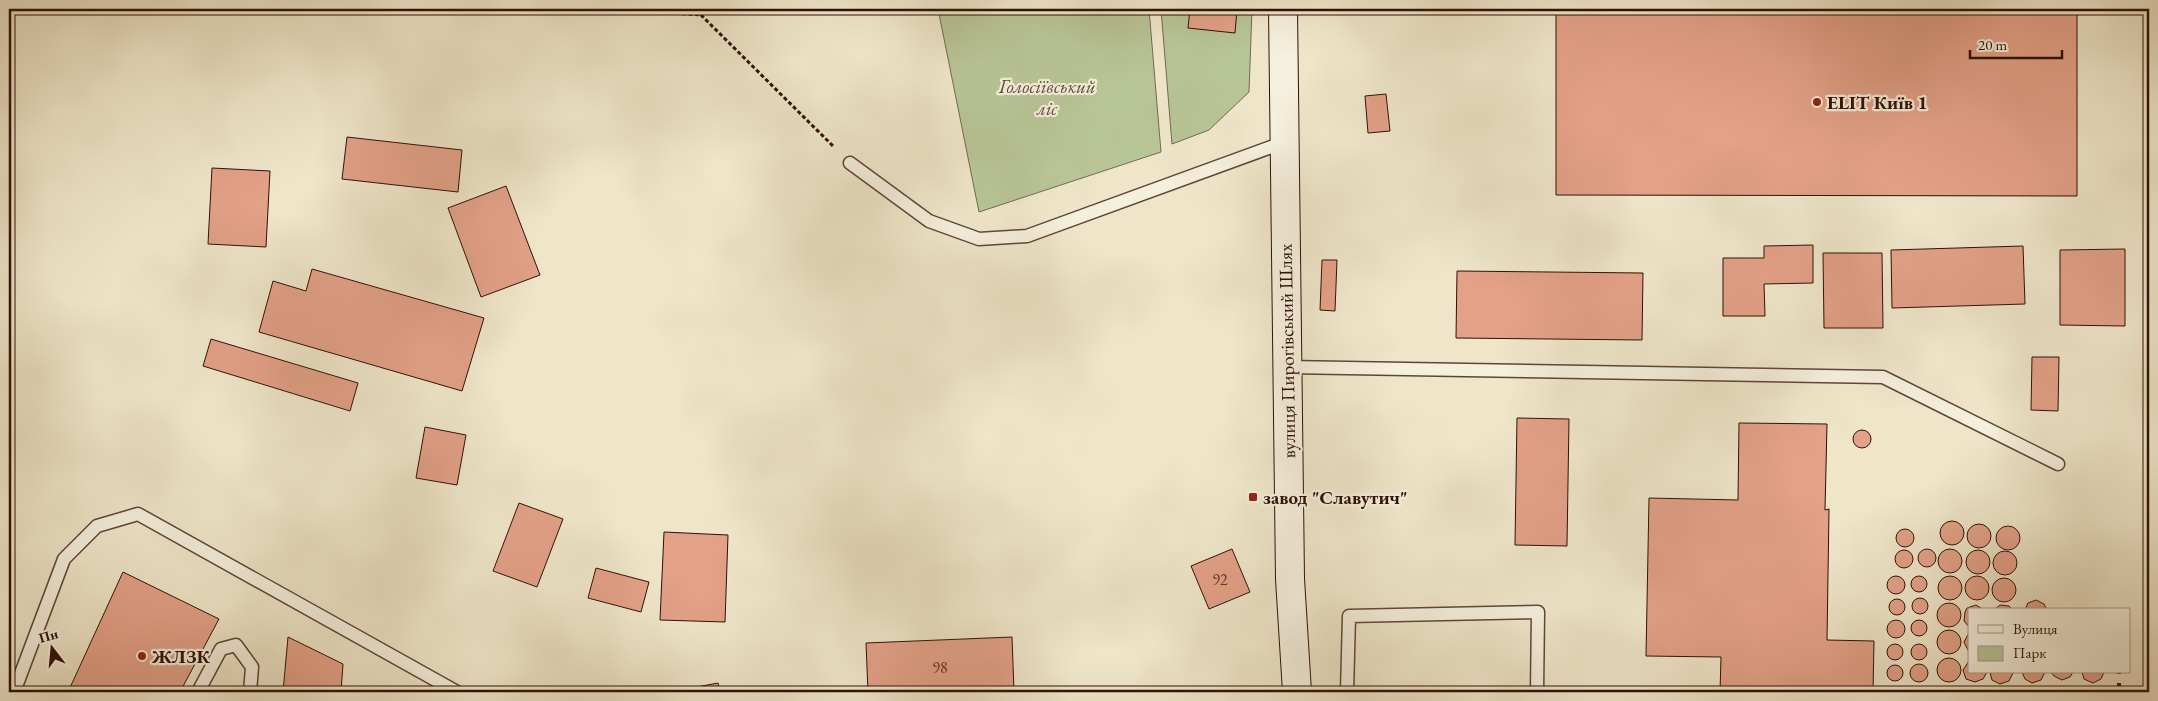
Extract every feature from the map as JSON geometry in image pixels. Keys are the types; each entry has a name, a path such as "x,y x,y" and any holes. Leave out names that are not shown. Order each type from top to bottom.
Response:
{"street":[{"name":"вулиця Пирогівський Шлях","path":"1283,9 1290,579 1297,692"}],"lane":[{"path":"850,163 929,221 979,239 1027,236 1285,142"},
{"path":"1287,367 1883,377 2058,464"},
{"path":"14,692 64,559 97,526 138,514 457,692"},
{"path":"1347,692 1349,616 1538,612 1537,692"},
{"path":"198,692 221,649 236,645 252,666 250,692"}],"path":[{"path":"617,9 701,15"},
{"path":"698,9 701,15 850,163"}],"green space":[{"name":"Голосіївський ліс","path":"938,9 1149,9 1161,152 979,212"},
{"path":"1161,9 1252,9 1249,92 1209,130 1172,144"}],"building":[{"path":"1190,9 1237,9 1235,33 1188,28"},
{"name":"ELIT Київ 1","path":"1556,9 2077,9 2077,196 1556,195"},
{"path":"1386,94 1390,131 1368,133 1365,96"},
{"path":"347,137 462,150 458,192 342,179"},
{"path":"212,168 270,171 266,247 208,244"},
{"path":"506,186 540,275 481,297 448,208"},
{"path":"1813,245 1813,283 1764,284 1765,316 1723,316 1723,258 1764,258 1764,246"},
{"path":"2023,246 2025,304 1892,308 1891,250"},
{"path":"2125,249 2125,326 2060,325 2060,250"},
{"path":"1823,253 1882,253 1883,328 1824,328"},
{"path":"1322,260 1337,260 1335,311 1320,310"},
{"path":"312,269 484,318 462,391 259,332 273,281 306,291"},
{"path":"1457,271 1643,273 1642,340 1456,338"},
{"path":"211,339 358,383 350,411 203,366"},
{"path":"2032,357 2059,357 2058,411 2031,410"},
{"path":"1517,418 1569,419 1567,546 1515,545"},
{"path":"1739,423 1827,424 1825,510 1829,509 1827,640 1874,641 1873,692 1720,692 1721,657 1646,656 1649,498 1738,500"},
{"path":"425,427 466,435 457,485 416,478"},
{"path":"1862,430 1868,433 1871,439 1868,445 1862,448 1856,445 1853,439 1856,433"},
{"path":"519,503 563,519 537,587 493,571"},
{"path":"1952,521 1960,525 1964,533 1960,541 1952,545 1944,541 1940,533 1944,525"},
{"path":"1979,524 1987,528 1991,536 1987,544 1979,548 1971,544 1967,536 1971,528"},
{"path":"2008,526 2016,530 2020,538 2016,546 2008,550 2000,546 1996,538 2000,530"},
{"path":"1905,529 1911,532 1914,538 1911,544 1905,547 1899,544 1896,538 1899,532"},
{"path":"664,532 728,535 725,622 660,620"},
{"path":"1232,549 1250,592 1209,609 1191,566"},
{"path":"1927,549 1933,552 1936,558 1933,564 1927,567 1921,564 1918,558 1921,552"},
{"path":"1950,549 1958,553 1962,561 1958,569 1950,573 1942,569 1938,561 1942,553"},
{"path":"1904,550 1910,553 1913,559 1910,565 1904,568 1898,565 1895,559 1898,553"},
{"path":"1978,550 1986,554 1990,562 1986,570 1978,574 1970,570 1966,562 1970,554"},
{"path":"2005,551 2013,555 2017,563 2013,571 2005,575 1997,571 1993,563 1997,555"},
{"path":"596,568 649,582 641,612 588,598"},
{"name":"ЖЛЗК","path":"123,572 219,619 180,692 68,692"},
{"path":"1896,576 1902,579 1905,585 1902,591 1896,594 1890,591 1887,585 1890,579"},
{"path":"1916,576 1922,576 1927,581 1925,590 1916,592 1911,587 1911,581"},
{"path":"1950,576 1958,580 1962,588 1958,596 1950,600 1942,596 1938,588 1942,580"},
{"path":"1977,576 1985,580 1989,588 1985,596 1977,600 1969,596 1965,588 1969,580"},
{"path":"2004,578 2012,582 2016,590 2012,598 2004,602 1996,598 1992,590 1996,582"},
{"path":"1917,598 1923,598 1928,603 1926,612 1917,614 1912,609 1912,603"},
{"path":"1894,599 1900,599 1905,604 1903,613 1894,615 1889,610 1889,604"},
{"path":"2036,600 2044,604 2046,608 2026,608 2028,603"},
{"path":"1949,603 1957,607 1961,615 1957,623 1949,627 1941,623 1937,615 1941,607"},
{"path":"1976,605 1981,608 1968,608 1968,626 1964,621 1967,608"},
{"path":"2000,605 2011,608 1996,608"},
{"path":"1896,620 1902,623 1905,629 1902,635 1896,638 1890,635 1887,629 1890,623"},
{"path":"1916,620 1922,620 1927,625 1925,634 1916,636 1911,631 1911,625"},
{"path":"1949,630 1957,634 1961,642 1957,650 1949,654 1941,650 1937,642 1941,634"},
{"path":"2148,630 2149,630 2149,682"},
{"path":"1968,635 1968,650 1964,642"},
{"path":"288,637 343,664 341,692 283,692"},
{"path":"1012,637 1014,692 868,692 866,643"},
{"path":"1892,644 1898,644 1903,649 1901,658 1892,660 1887,655 1887,649"},
{"path":"1916,644 1922,644 1927,649 1925,658 1916,660 1911,655 1911,649"},
{"path":"1949,658 1957,662 1961,670 1957,678 1949,682 1941,678 1937,670 1941,662"},
{"path":"1968,662 1968,674 1986,674 1983,679 1975,682 1966,679 1963,670"},
{"path":"1919,664 1925,667 1928,673 1925,679 1919,682 1913,679 1910,673 1913,667"},
{"path":"1892,665 1898,665 1903,670 1901,679 1892,681 1887,676 1887,670"},
{"path":"1990,674 2012,674 2009,681 2000,684 1992,680"},
{"path":"2023,674 2044,674 2041,680 2032,683 2025,679"},
{"path":"2052,674 2072,674 2070,677 2062,680"},
{"path":"2083,674 2103,674 2101,679 2093,683 2084,679"},
{"path":"718,683 720,692 670,692"}],"railway":[{"path":"2119,674 2119,692"}],"place":[{"name":"ELIT Київ 1","path":"1817,102"},
{"name":"завод \"Славутич\"","path":"1253,497"},
{"name":"ЖЛЗК","path":"142,656"}]}
